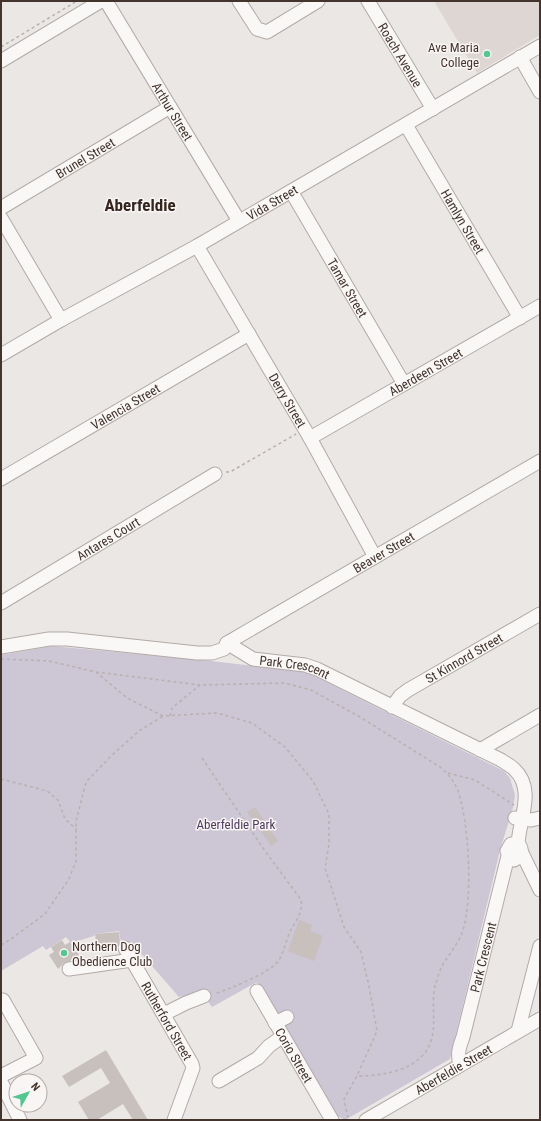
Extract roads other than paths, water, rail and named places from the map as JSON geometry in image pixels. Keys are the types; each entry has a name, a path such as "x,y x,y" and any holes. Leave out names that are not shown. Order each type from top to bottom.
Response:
{"street":[{"path":"1,61 101,1"},
{"name":"Arthur Street","path":"106,1 239,221"},
{"path":"239,1 257,29 266,32 318,1"},
{"name":"Roach Avenue","path":"368,1 433,109"},
{"name":"Vida Street","path":"1,355 61,320 197,246 540,46"},
{"path":"520,57 540,92"},
{"name":"Brunel Street","path":"1,208 170,107"},
{"name":"Hamlyn Street","path":"406,125 520,318"},
{"name":"Tamar Street","path":"291,191 404,384"},
{"path":"1,218 61,320"},
{"name":"Derry Street","path":"197,246 307,433 375,557"},
{"name":"Aberdeen Street","path":"307,433 404,384 540,306"},
{"name":"Valencia Street","path":"1,479 249,334"},
{"name":"Beaver Street","path":"227,643 540,460"},
{"name":"Antares Court","path":"1,603 215,474"},
{"name":"St Kinnord Street","path":"392,707 400,696 408,690 540,614"},
{"path":"1,647 67,639 212,654 224,649 227,643"},
{"name":"Park Crescent","path":"227,643 253,659 305,665 317,669 514,768 522,781 525,795 519,813 519,833 515,852 504,878 463,1038 465,1062"},
{"path":"480,750 540,715"},
{"path":"519,813 540,814"},
{"path":"519,813 531,820 540,818"},
{"path":"515,852 540,890"},
{"path":"518,1031 540,946"},
{"name":"Rutherford Street","path":"125,948 193,1066 174,1120"},
{"path":"69,969 132,960"},
{"name":"Corio Street","path":"257,991 332,1120"},
{"path":"164,1014 204,996"},
{"path":"1,1002 3,1000 36,1058 2,1074 20,1120"},
{"path":"275,1023 287,1017"},
{"name":"Aberfeldie Street","path":"366,1120 540,1019"},
{"path":"219,1081 258,1058 269,1046 283,1036"}],"place":[{"name":"Ave Maria College","path":"487,54"},
{"name":"Northern Dog Obedience Club","path":"64,953"}],"district":[{"name":"Aberfeldie","path":"140,205"}],"park label":[{"name":"Aberfeldie Park","path":"236,824"}]}
